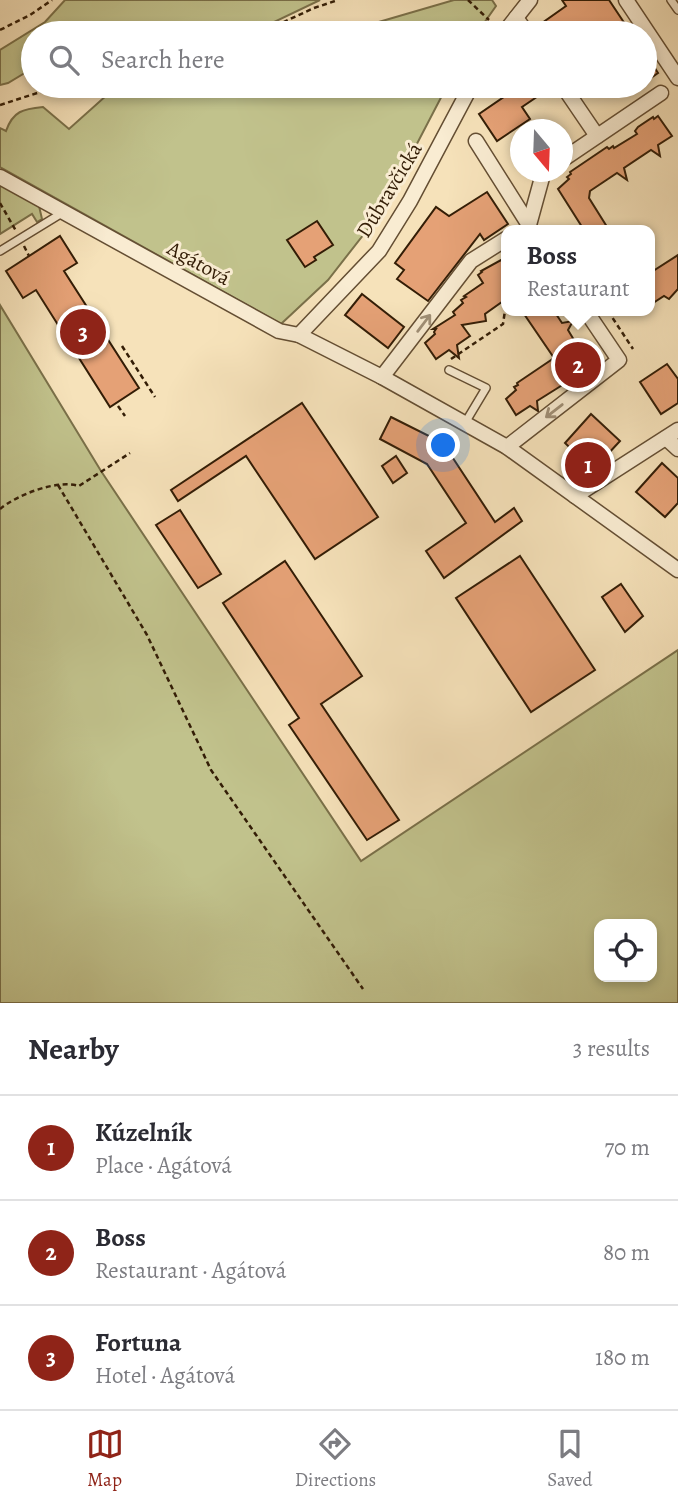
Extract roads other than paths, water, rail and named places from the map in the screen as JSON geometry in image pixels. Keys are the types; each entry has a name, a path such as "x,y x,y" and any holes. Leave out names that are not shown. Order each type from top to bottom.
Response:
{"street":[{"path":"514,21 530,0"},
{"path":"626,0 640,21"},
{"path":"657,46 678,78"},
{"path":"657,96 661,93"},
{"name":"Dúbravčická","path":"299,335 379,251 411,201 465,98"},
{"path":"571,98 597,136"},
{"path":"573,152 654,98"},
{"path":"475,141 525,225"},
{"name":"Agátová","path":"0,178 279,331 299,335 382,377 507,447 678,570"},
{"path":"528,225 540,182"},
{"path":"382,377 471,261 501,242"},
{"path":"507,447 619,360 589,316"},
{"path":"575,496 672,434 678,449"}],"lane":[{"path":"671,0 678,10"},
{"path":"0,251 63,212"},
{"path":"449,370 486,388 465,424"}],"place":[{"name":"Fortuna","path":"83,332"},
{"name":"Boss","path":"578,365"},
{"name":"Kúzelník","path":"588,465"}]}
